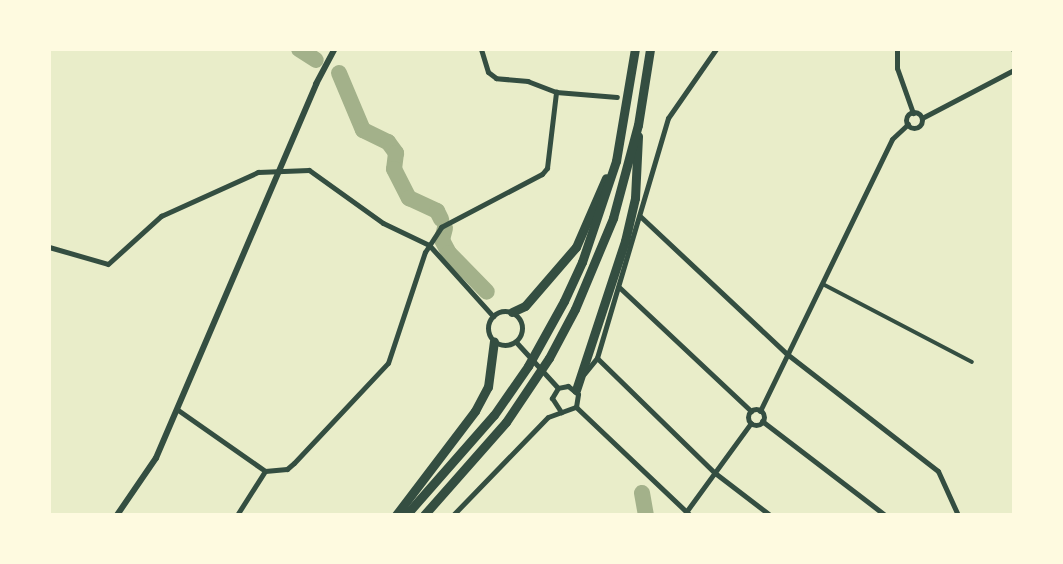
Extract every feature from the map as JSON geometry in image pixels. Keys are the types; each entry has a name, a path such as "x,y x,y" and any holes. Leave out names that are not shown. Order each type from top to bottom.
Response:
{"highway":[{"path":"406,515 494,415 538,350 582,262 616,161 635,49"},
{"path":"576,388 625,241 635,198 638,125 650,49"},
{"path":"424,515 506,422 549,358 594,268 638,125"},
{"path":"512,312 525,306 576,247 616,161"},
{"path":"396,515 475,411 488,387 494,341"}],"street":[{"path":"117,515 156,458 282,169 316,84 335,49"},
{"path":"481,49 488,72 496,78 528,81 556,92 617,97"},
{"path":"716,49 668,118 620,288 597,355 576,388 576,407 688,513 751,423 751,411"},
{"path":"897,49 897,68 913,113 922,118"},
{"path":"908,124 916,128 922,118 1014,70"},
{"path":"178,410 265,471 287,469 388,362 429,246 453,218 542,174 550,158 556,92"},
{"path":"885,515 762,421 760,411 892,139 908,124 913,113"},
{"path":"49,247 108,264 161,216 258,172 282,169 319,174 334,190 383,223 429,246 493,316"},
{"path":"641,217 787,354 938,471 958,515"},
{"path":"821,283 972,362"},
{"path":"620,288 751,411 760,411"},
{"path":"493,316 512,312 522,323 516,342"},
{"path":"493,316 488,329 494,341 516,342 558,388 576,388"},
{"path":"597,355 715,472 770,515"},
{"path":"558,388 552,398 561,412"},
{"path":"453,515 548,417 576,407"},
{"path":"751,423 762,421"},
{"path":"237,515 265,471"}],"waterway":[{"path":"299,49 316,60"},
{"path":"339,73 363,130 388,142 396,153 394,169 409,198 437,211 441,219"},
{"path":"445,228 442,240 449,253 487,292"},
{"path":"642,493 646,515"}]}
